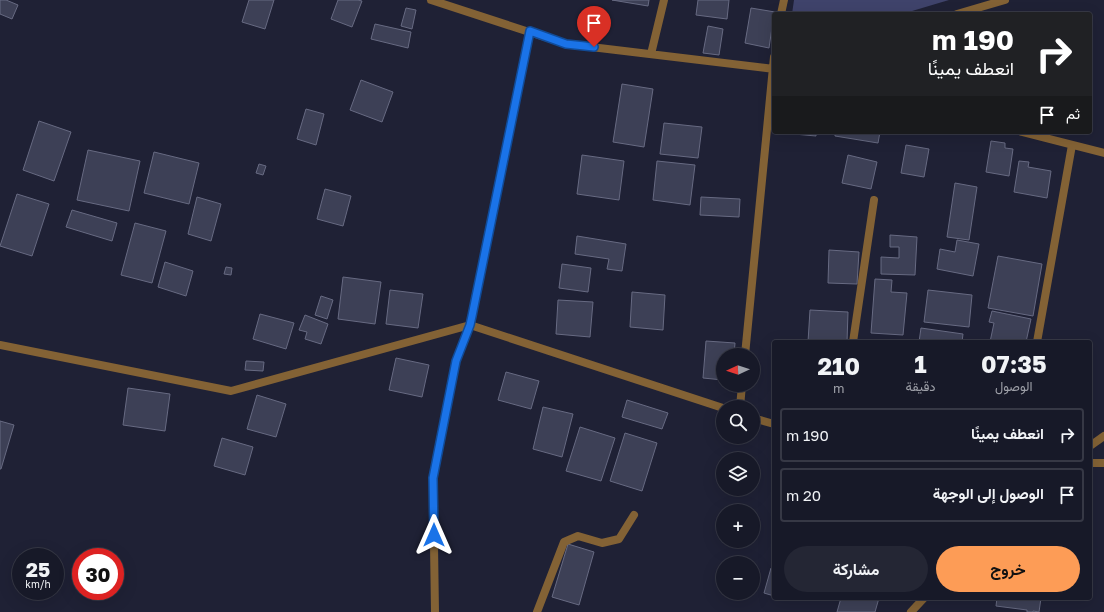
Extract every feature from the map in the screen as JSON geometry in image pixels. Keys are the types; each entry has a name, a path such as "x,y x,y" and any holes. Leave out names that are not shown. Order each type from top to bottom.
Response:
{"street":[{"path":"431,0 530,31 566,44 772,69"},
{"path":"651,54 664,0"},
{"path":"781,12 784,0"},
{"path":"964,12 1005,0"},
{"path":"435,612 433,478 456,361 470,325 530,31"},
{"path":"745,348 772,79"},
{"path":"1030,134 1104,153"},
{"path":"1037,340 1072,145"},
{"path":"853,340 874,200"},
{"path":"0,345 231,391 470,325 716,406"},
{"path":"760,420 772,423"},
{"path":"1092,445 1104,436"},
{"path":"1092,463 1104,463"},
{"path":"537,612 564,542 578,536 602,543 619,539 634,515"},
{"path":"911,612 922,600"}],"shaded area":[{"path":"794,0 949,0 909,12 792,12"}],"building":[{"path":"0,0 6,0 18,5 12,19 0,14"},
{"path":"249,0 274,0 265,29 242,22"},
{"path":"338,0 362,1 352,27 331,19"},
{"path":"612,0 649,0 648,6"},
{"path":"698,0 729,0 727,19 696,15"},
{"path":"406,8 416,10 412,29 401,26"},
{"path":"751,8 775,12 772,12 772,28 769,48 745,43"},
{"path":"375,24 411,32 408,48 371,39"},
{"path":"708,26 723,29 719,55 703,53"},
{"path":"361,80 393,92 382,122 350,110"},
{"path":"622,84 653,89 644,147 613,142"},
{"path":"306,109 324,114 316,145 297,139"},
{"path":"39,121 71,132 54,181 23,170"},
{"path":"664,123 702,127 698,158 660,154"},
{"path":"794,134 816,134 816,136"},
{"path":"835,134 880,134 878,143 835,136"},
{"path":"991,141 1005,143 1005,148 1013,149 1009,176 986,172"},
{"path":"906,145 929,149 924,177 901,173"},
{"path":"88,150 140,161 129,211 77,200"},
{"path":"154,152 199,163 189,204 144,193"},
{"path":"582,155 624,161 619,200 577,194"},
{"path":"848,155 877,162 871,189 842,183"},
{"path":"657,161 695,165 690,205 653,200"},
{"path":"1019,161 1029,162 1028,167 1051,171 1047,198 1014,192"},
{"path":"259,164 266,166 263,175 256,173"},
{"path":"955,183 977,187 969,240 947,237"},
{"path":"325,189 351,196 343,226 317,219"},
{"path":"17,194 49,204 32,256 0,246"},
{"path":"197,197 221,204 211,241 188,234"},
{"path":"701,197 740,199 739,217 700,215"},
{"path":"72,210 117,223 112,241 66,227"},
{"path":"135,223 166,231 152,283 121,275"},
{"path":"890,235 917,237 915,275 881,274 881,257 899,258 899,247 890,247"},
{"path":"577,236 626,244 622,271 607,269 609,259 575,254"},
{"path":"957,240 979,244 973,276 937,269 940,249 955,252"},
{"path":"829,250 859,252 857,284 828,283"},
{"path":"998,256 1042,264 1033,316 988,308"},
{"path":"165,262 193,271 186,296 158,287"},
{"path":"562,264 591,268 588,292 559,288"},
{"path":"226,267 232,268 231,275 224,274"},
{"path":"343,277 381,282 375,324 338,319"},
{"path":"875,279 892,280 891,292 907,293 903,335 871,333"},
{"path":"390,290 423,294 418,328 386,324"},
{"path":"928,290 972,295 969,327 924,322"},
{"path":"632,292 665,295 663,330 630,327"},
{"path":"321,296 333,300 327,319 315,315"},
{"path":"558,300 593,302 590,337 556,334"},
{"path":"810,310 848,312 847,340 808,340"},
{"path":"992,311 1031,319 1026,340 990,340 994,323 989,322"},
{"path":"260,314 294,323 286,349 253,339"},
{"path":"305,315 328,324 321,344 305,339 307,332 299,330"},
{"path":"921,328 963,334 962,340 919,340"},
{"path":"706,341 735,343 735,348 716,348 716,379 703,378"},
{"path":"396,358 429,365 422,397 389,390"},
{"path":"246,361 264,362 263,371 245,370"},
{"path":"506,372 539,381 531,409 498,400"},
{"path":"128,388 170,394 165,431 123,425"},
{"path":"257,395 286,404 276,437 247,429"},
{"path":"627,400 668,413 662,429 622,417"},
{"path":"543,407 573,414 562,457 533,449"},
{"path":"0,421 14,425 1,469 0,469"},
{"path":"580,427 615,438 601,481 566,471"},
{"path":"625,433 657,443 642,491 610,481"},
{"path":"222,438 253,447 245,475 214,466"},
{"path":"568,544 594,552 579,605 552,597"},
{"path":"771,568 772,595 764,593"},
{"path":"840,600 878,600 875,612 837,612"},
{"path":"997,600 1041,600 1039,612 1027,612 1027,610 996,606"}],"route":[{"path":"434,535 433,478 456,361 472,316 530,31 566,44 594,47"}]}
